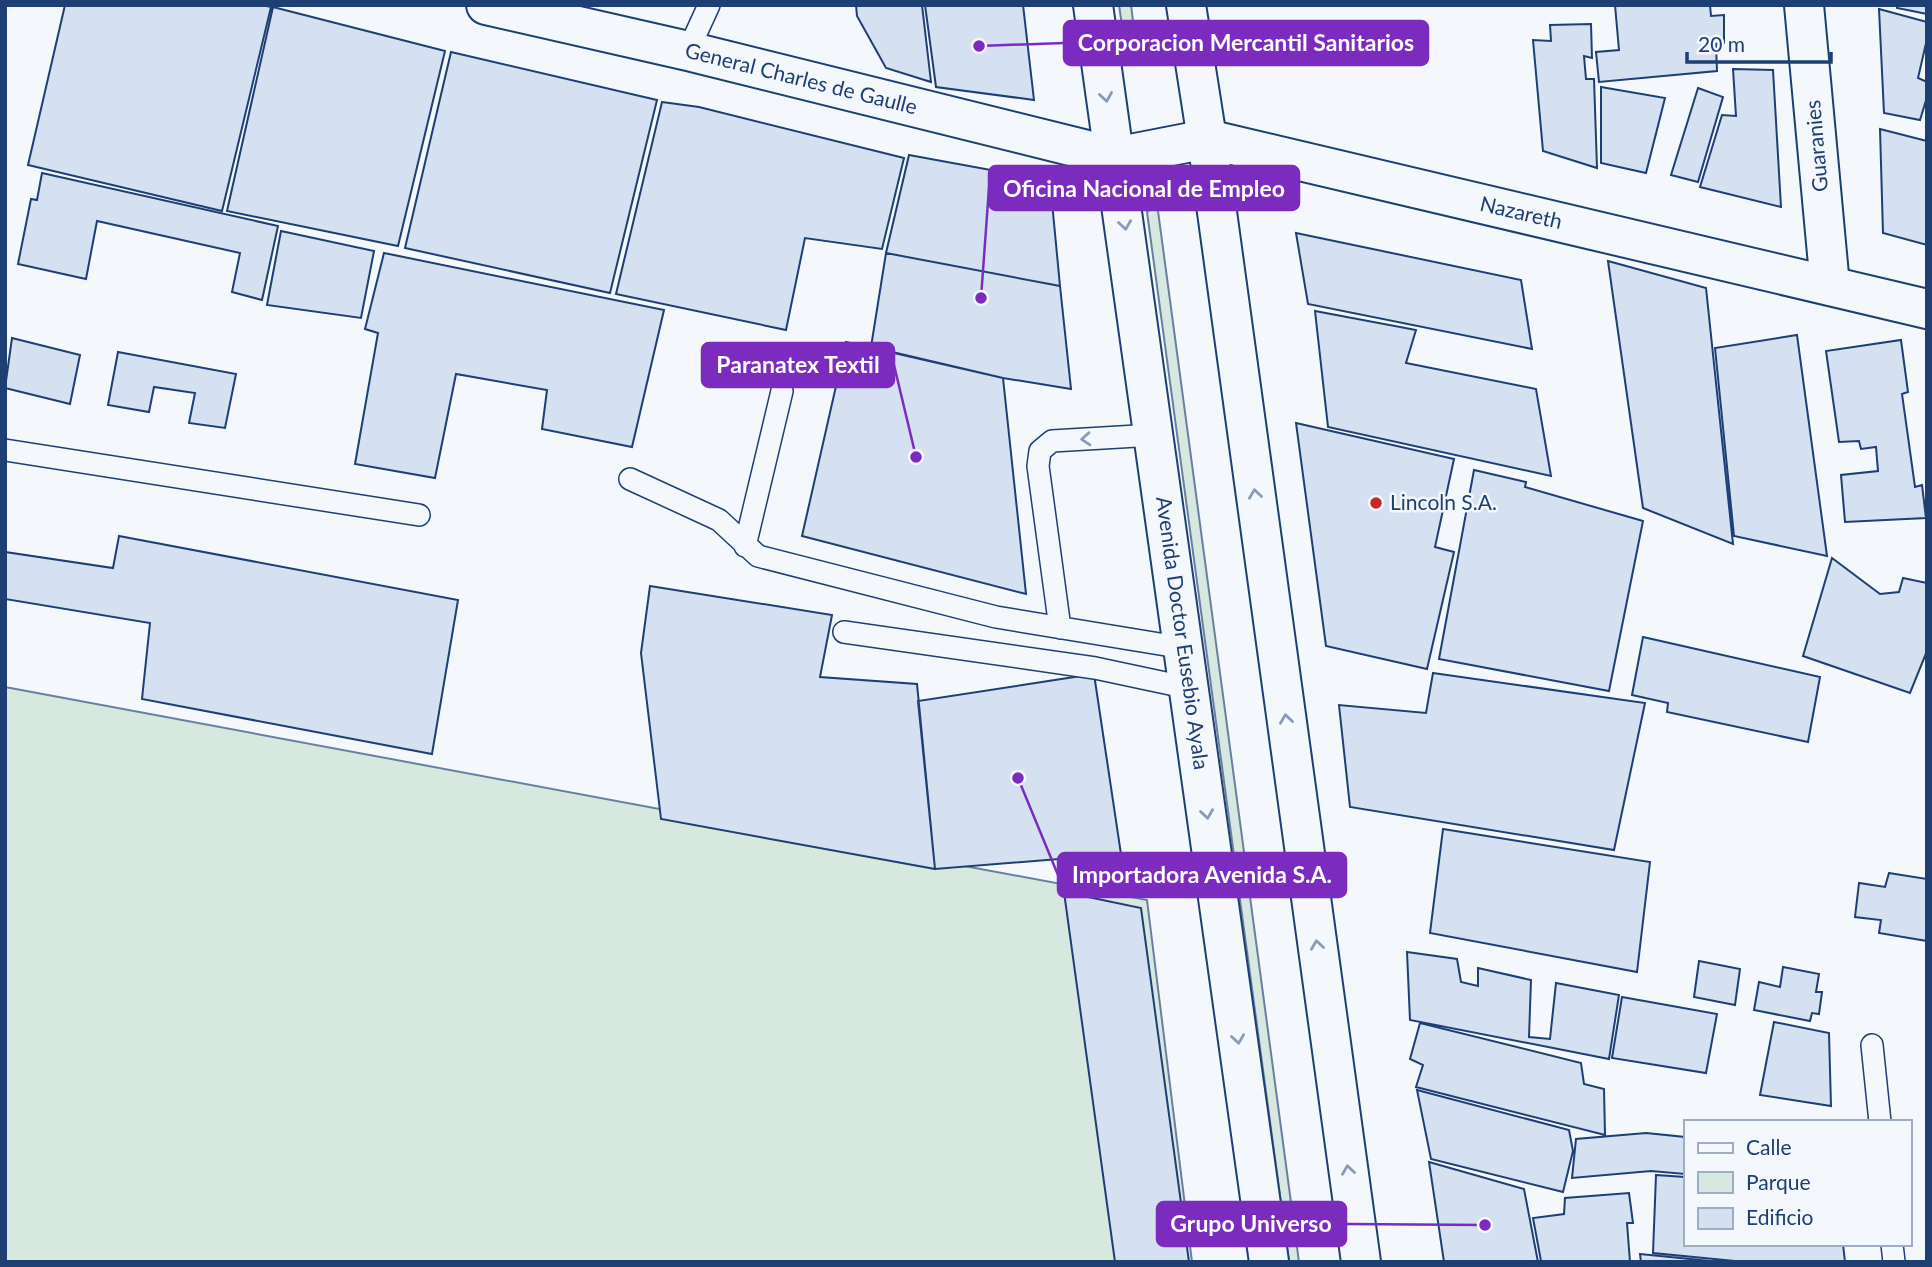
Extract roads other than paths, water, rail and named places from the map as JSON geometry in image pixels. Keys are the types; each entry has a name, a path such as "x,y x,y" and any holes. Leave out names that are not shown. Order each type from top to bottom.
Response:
{"main road":[{"name":"General Charles de Gaulle","path":"486,5 688,51 1115,157"},
{"name":"Avenida Doctor Eusebio Ayala","path":"1093,5 1269,1262"},
{"path":"1186,5 1207,139 1361,1262"},
{"name":"Guaranies","path":"1804,5 1830,286"},
{"name":"Nazareth","path":"1115,157 1207,139 1927,309"}],"lane":[{"path":"688,51 709,5"},
{"path":"745,546 782,391"},
{"path":"1060,628 1038,466 1040,451 1052,441 1154,435"},
{"path":"5,450 419,515"},
{"path":"630,479 719,520 758,556 996,617 1184,648"},
{"path":"844,632 1095,668 1189,688"},
{"path":"1872,1045 1880,1120"}],"place":[{"name":"Corporacion Mercantil Sanitarios","path":"979,46"},
{"name":"Oficina Nacional de Empleo","path":"981,298"},
{"name":"Paranatex Textil","path":"916,457"},
{"name":"Lincoln S.A.","path":"1376,503"},
{"name":"Importadora Avenida S.A.","path":"1018,778"},
{"name":"Grupo Universo","path":"1485,1225"}]}
